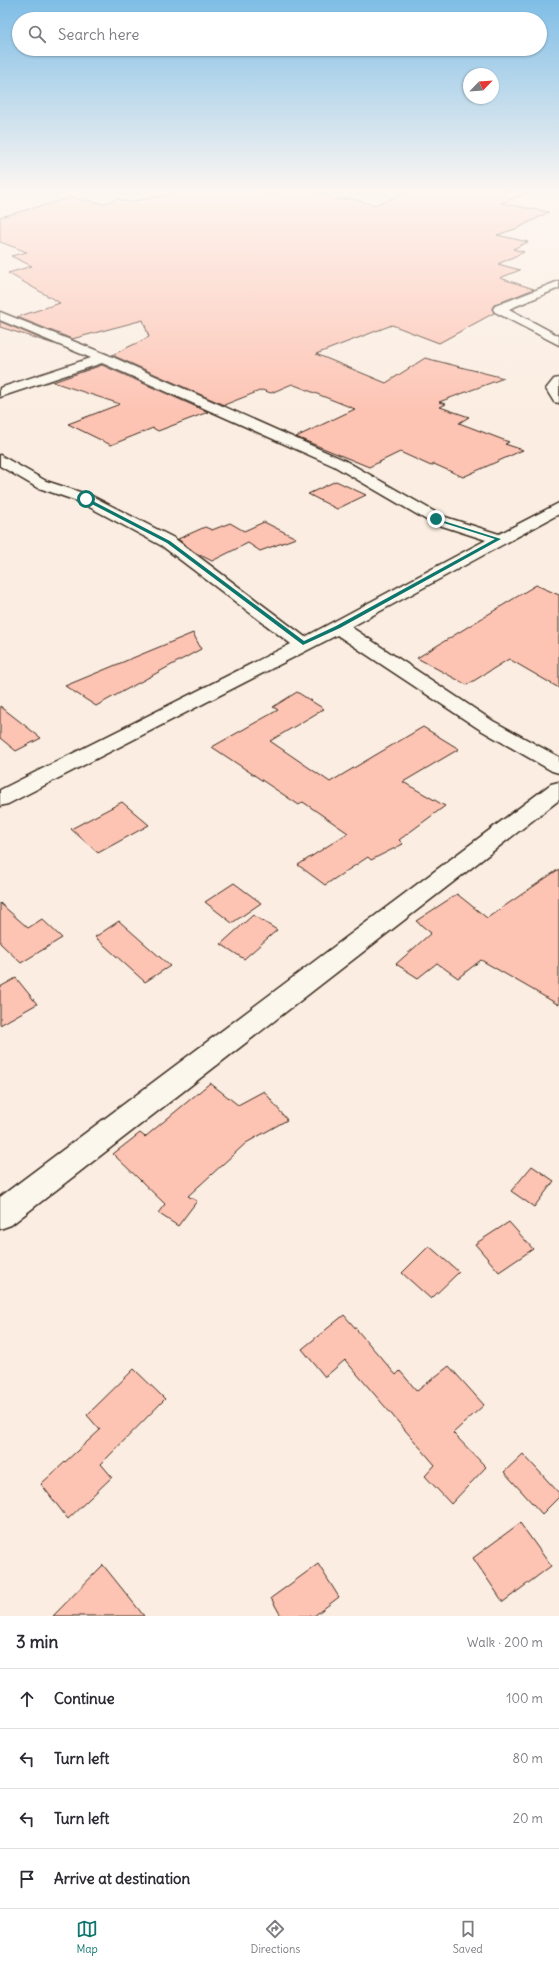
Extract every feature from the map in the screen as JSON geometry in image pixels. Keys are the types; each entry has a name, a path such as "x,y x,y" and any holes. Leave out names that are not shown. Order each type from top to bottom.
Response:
{"street":[{"path":"559,284 499,309 559,341"},
{"path":"0,316 103,358 339,464 436,519 499,539"},
{"path":"0,393 103,358"},
{"path":"559,382 553,389 559,399"},
{"path":"0,460 41,484 86,499 168,542 303,644"},
{"path":"0,799 338,627 559,508"},
{"path":"338,627 486,724 559,766"},
{"path":"0,1215 559,789"}],"building":[{"path":"29,264 500,264 520,270 500,278 534,289 494,305 492,308 494,313 439,343 392,325 316,354 386,383 425,358 504,378 439,402 446,404 440,407 469,417 459,423 509,442 505,444 523,450 463,477 434,464 431,466 400,452 369,467 296,437 355,409 292,384 271,393 262,390 224,405 112,355 149,337 143,320 72,339 17,317 60,303 8,273 32,266"},
{"path":"1,322 54,344 0,327"},
{"path":"102,365 208,412 158,431 153,428 111,445 68,424 120,404 53,382"},
{"path":"336,481 366,495 337,509 308,494"},
{"path":"264,522 296,538 260,551 248,543 212,561 194,552 178,539 205,527 212,530 230,523 244,531"},
{"path":"536,585 559,595 559,688 509,659 467,685 417,658"},
{"path":"193,633 201,649 96,706 65,686"},
{"path":"297,692 324,709 270,741 330,782 423,727 459,749 403,782 445,806 399,840 403,844 371,860 368,857 325,885 298,865 348,833 303,802 299,805 212,747 278,710 273,707"},
{"path":"0,706 41,738 16,751 0,738"},
{"path":"122,802 149,825 98,853 71,829"},
{"path":"559,869 559,1005 481,960 458,978 437,963 418,978 396,964 431,933 416,921 457,894 487,918"},
{"path":"234,883 261,903 232,923 205,902"},
{"path":"0,903 28,928 42,919 62,938 21,963 0,943"},
{"path":"253,915 277,930 244,959 221,944"},
{"path":"119,921 170,966 145,982 95,937"},
{"path":"16,978 37,1004 0,1025 0,987"},
{"path":"210,1083 238,1105 264,1091 287,1120 246,1143 188,1196 197,1201 178,1226 158,1213 165,1204 113,1154 140,1133 145,1137"},
{"path":"532,1166 554,1181 534,1207 511,1191"},
{"path":"509,1222 533,1249 499,1272 475,1244"},
{"path":"429,1246 459,1272 431,1299 402,1273"},
{"path":"344,1315 396,1375 400,1371 417,1391 449,1366 484,1405 453,1433 486,1467 451,1504 425,1476 435,1465 345,1360 325,1377 302,1349"},
{"path":"134,1369 165,1399 101,1464 112,1477 68,1519 41,1484 100,1430 87,1415"},
{"path":"523,1454 559,1493 559,1497 542,1514 504,1472"},
{"path":"520,1523 551,1566 503,1602 473,1558"},
{"path":"318,1564 339,1597 314,1616 281,1616 271,1598"},
{"path":"103,1565 144,1616 53,1616"}],"route":[{"path":"86,499 168,542 303,644 338,627 499,539 436,519"}]}
